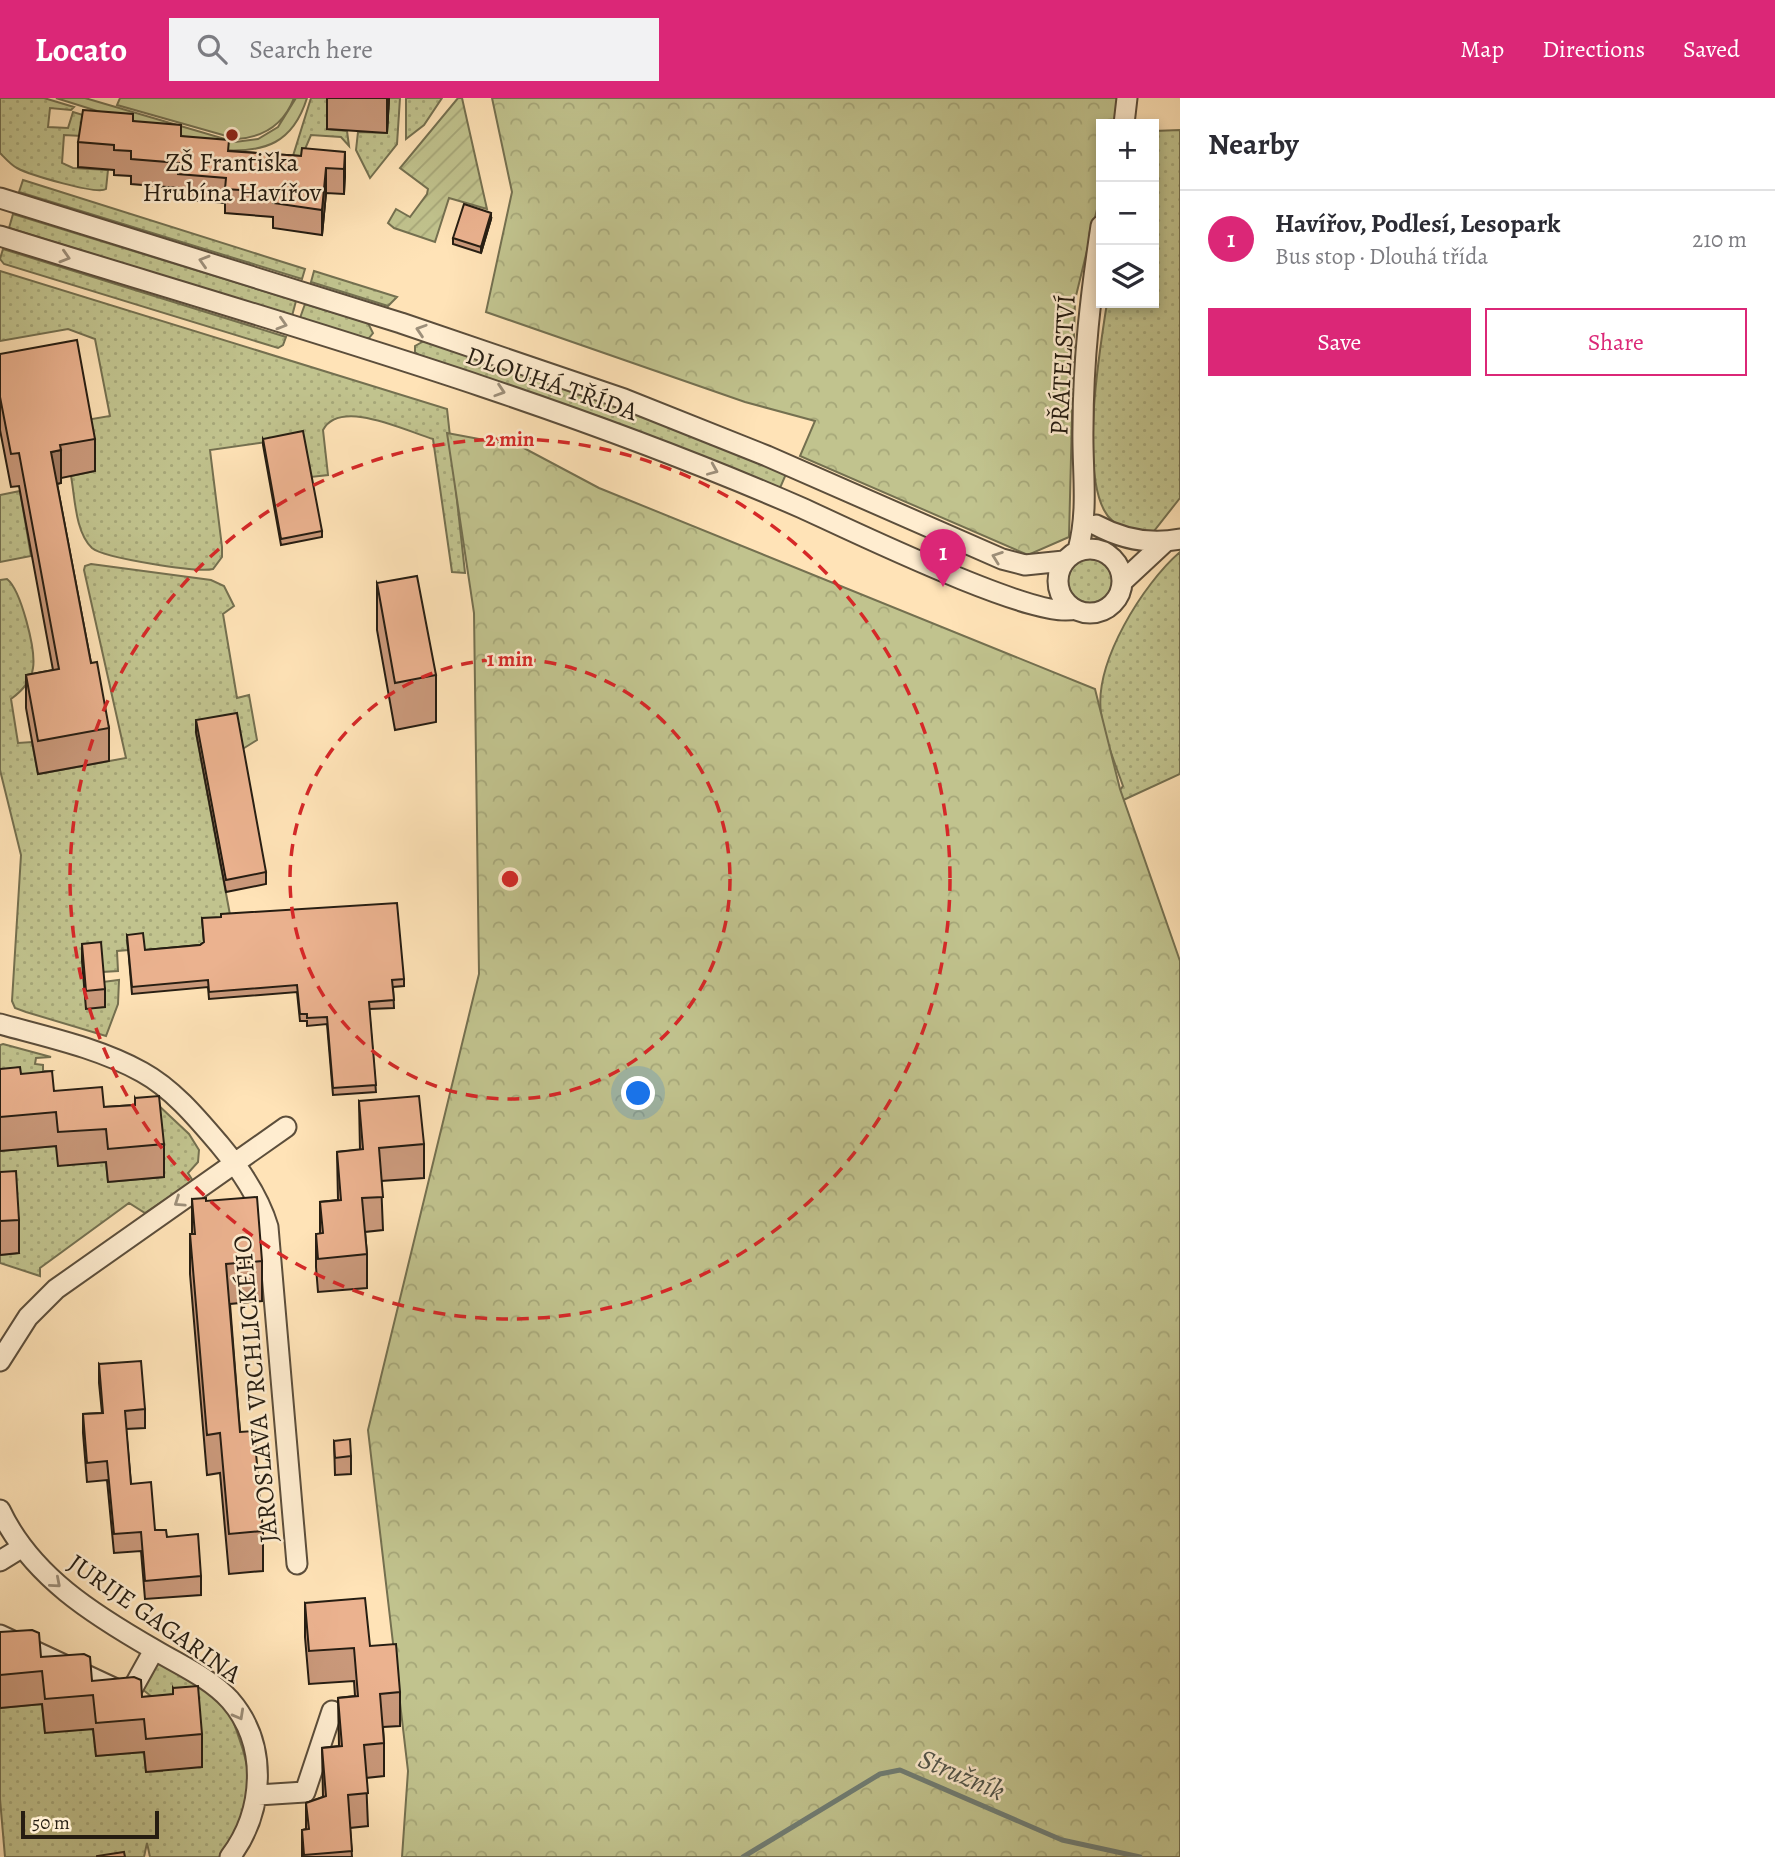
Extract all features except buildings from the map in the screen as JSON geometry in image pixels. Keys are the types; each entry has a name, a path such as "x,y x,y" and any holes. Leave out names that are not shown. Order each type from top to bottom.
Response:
{"street":[{"path":"1125,119 1127,98"},
{"name":"DLOUHÁ TŘÍDA","path":"0,198 401,323 624,399 767,456 1002,559 1025,565 1071,555"},
{"name":"DLOUHÁ TŘÍDA","path":"0,236 547,406 697,464 989,589 1053,611 1074,609"},
{"name":"PŘÁTELSTVÍ","path":"1098,245 1086,333 1083,429 1091,516 1104,552 1120,568 1122,582"},
{"path":"1091,516 1120,537 1172,541"},
{"name":"PŘÁTELSTVÍ","path":"1074,609 1059,593 1057,582 1091,516"},
{"path":"1071,555 1104,552 1140,540"},
{"path":"1074,609 1096,613 1106,609 1118,596 1122,582 1172,541"},
{"name":"JAROSLAVA VRCHLICKÉHO","path":"0,1024 94,1052 143,1072 184,1104 236,1163 260,1203 268,1227 297,1564"},
{"path":"0,1361 28,1317 56,1289 286,1127"},
{"name":"JURIJE GAGARINA","path":"0,1510 21,1548 62,1589 213,1686 234,1706 254,1754 258,1795 246,1830 230,1857"},
{"path":"0,1561 21,1548"},
{"path":"0,1636 137,1699 154,1650"},
{"path":"307,1814 305,1792 332,1711"},
{"path":"258,1795 305,1792"}],"green space":[{"path":"0,98 44,98 74,107 71,110 50,108 48,127 68,128 73,112 113,124 82,136 64,135 62,163 73,168 108,170 106,189 90,189 63,183 24,171 10,163 0,153"},
{"path":"56,98 85,98 235,142 258,139 278,127 296,98 307,98 294,126 275,142 251,149 221,150"},
{"path":"120,98 294,98 285,115 272,128 237,139 117,105"},
{"path":"311,98 332,98 327,129 347,131 349,146 341,137 311,135 294,175 288,172"},
{"path":"389,98 400,98 397,144 370,178 356,150 358,132 386,133"},
{"path":"406,98 442,98 424,125 406,139"},
{"path":"458,98 462,98 487,209 449,198 435,242 394,228 388,223 396,209 410,217 427,194 428,189 400,168"},
{"path":"492,98 1121,98 1119,119 1096,119 1096,214 1075,300 1069,537 1028,555 800,456 815,421 745,402 486,312 512,192"},
{"path":"1180,130 1180,498 1154,531 1140,532 1119,525 1104,510 1097,491 1094,466 1094,409 1106,308 1159,308 1159,131"},
{"path":"23,180 305,269 302,279 19,192"},
{"path":"13,214 296,301 292,316 9,228"},
{"path":"3,249 286,337 283,345 278,348 4,264 0,259"},
{"path":"0,271 447,409 465,573 452,572 433,439 391,424 358,417 344,417 332,421 323,430 328,475 311,477 303,437 210,450 222,547 222,557 213,569 151,564 92,548 79,524 71,476 95,471 86,420 110,416 95,339 68,329 0,341"},
{"path":"314,271 397,297 388,306 311,282"},
{"path":"305,304 368,323 373,333 369,338 363,338 300,318"},
{"path":"424,341 609,403 786,474 780,488 603,418 419,355 415,352 415,346"},
{"path":"447,433 522,447 599,488 1095,689 1120,789 1180,961 1180,1857 402,1857 408,1771 368,1430 479,974 474,613"},
{"path":"20,491 31,556 0,562 0,495"},
{"path":"1180,552 1180,774 1106,808 1123,786 1102,722 1101,693 1105,671 1113,648 1137,604 1151,583"},
{"path":"1090,559 1106,565 1112,581 1106,597 1090,603 1074,597 1068,581 1074,565"},
{"path":"91,564 211,580 224,586 234,606 223,614 237,698 249,695 257,740 241,750 196,733 231,920 204,949 145,957 127,942 128,950 117,951 118,971 102,972 103,982 119,980 118,1004 106,1036 15,1008 12,1001 21,855 0,770 0,580 7,579 22,607 33,659 28,682 11,699 18,743 32,742 38,774 126,758 84,570 85,566"},
{"path":"0,1045 51,1057 36,1058 35,1064 43,1065 43,1071 52,1071 0,1102"},
{"path":"156,1103 189,1134 199,1150 198,1162 188,1173 193,1181 145,1213 129,1203 40,1268 40,1276 0,1263 0,1255 19,1253 0,1206 0,1151 56,1146 106,1162 108,1182 163,1177"},
{"path":"162,1661 202,1686 223,1704 245,1755 249,1786 244,1814 219,1857 150,1857 147,1843 144,1857 5,1857 0,1799 0,1708 42,1704 45,1732 93,1729 96,1756 144,1752 146,1772 162,1771 157,1701 142,1689 150,1665"}],"waterway":[{"name":"Stružník","path":"743,1857 880,1774 900,1770 1062,1840 1140,1857"}],"place":[{"name":"ZŠ Františka Hrubína Havířov","path":"232,135"},
{"name":"Havířov, Podlesí, Lesopark","path":"943,587"}]}
